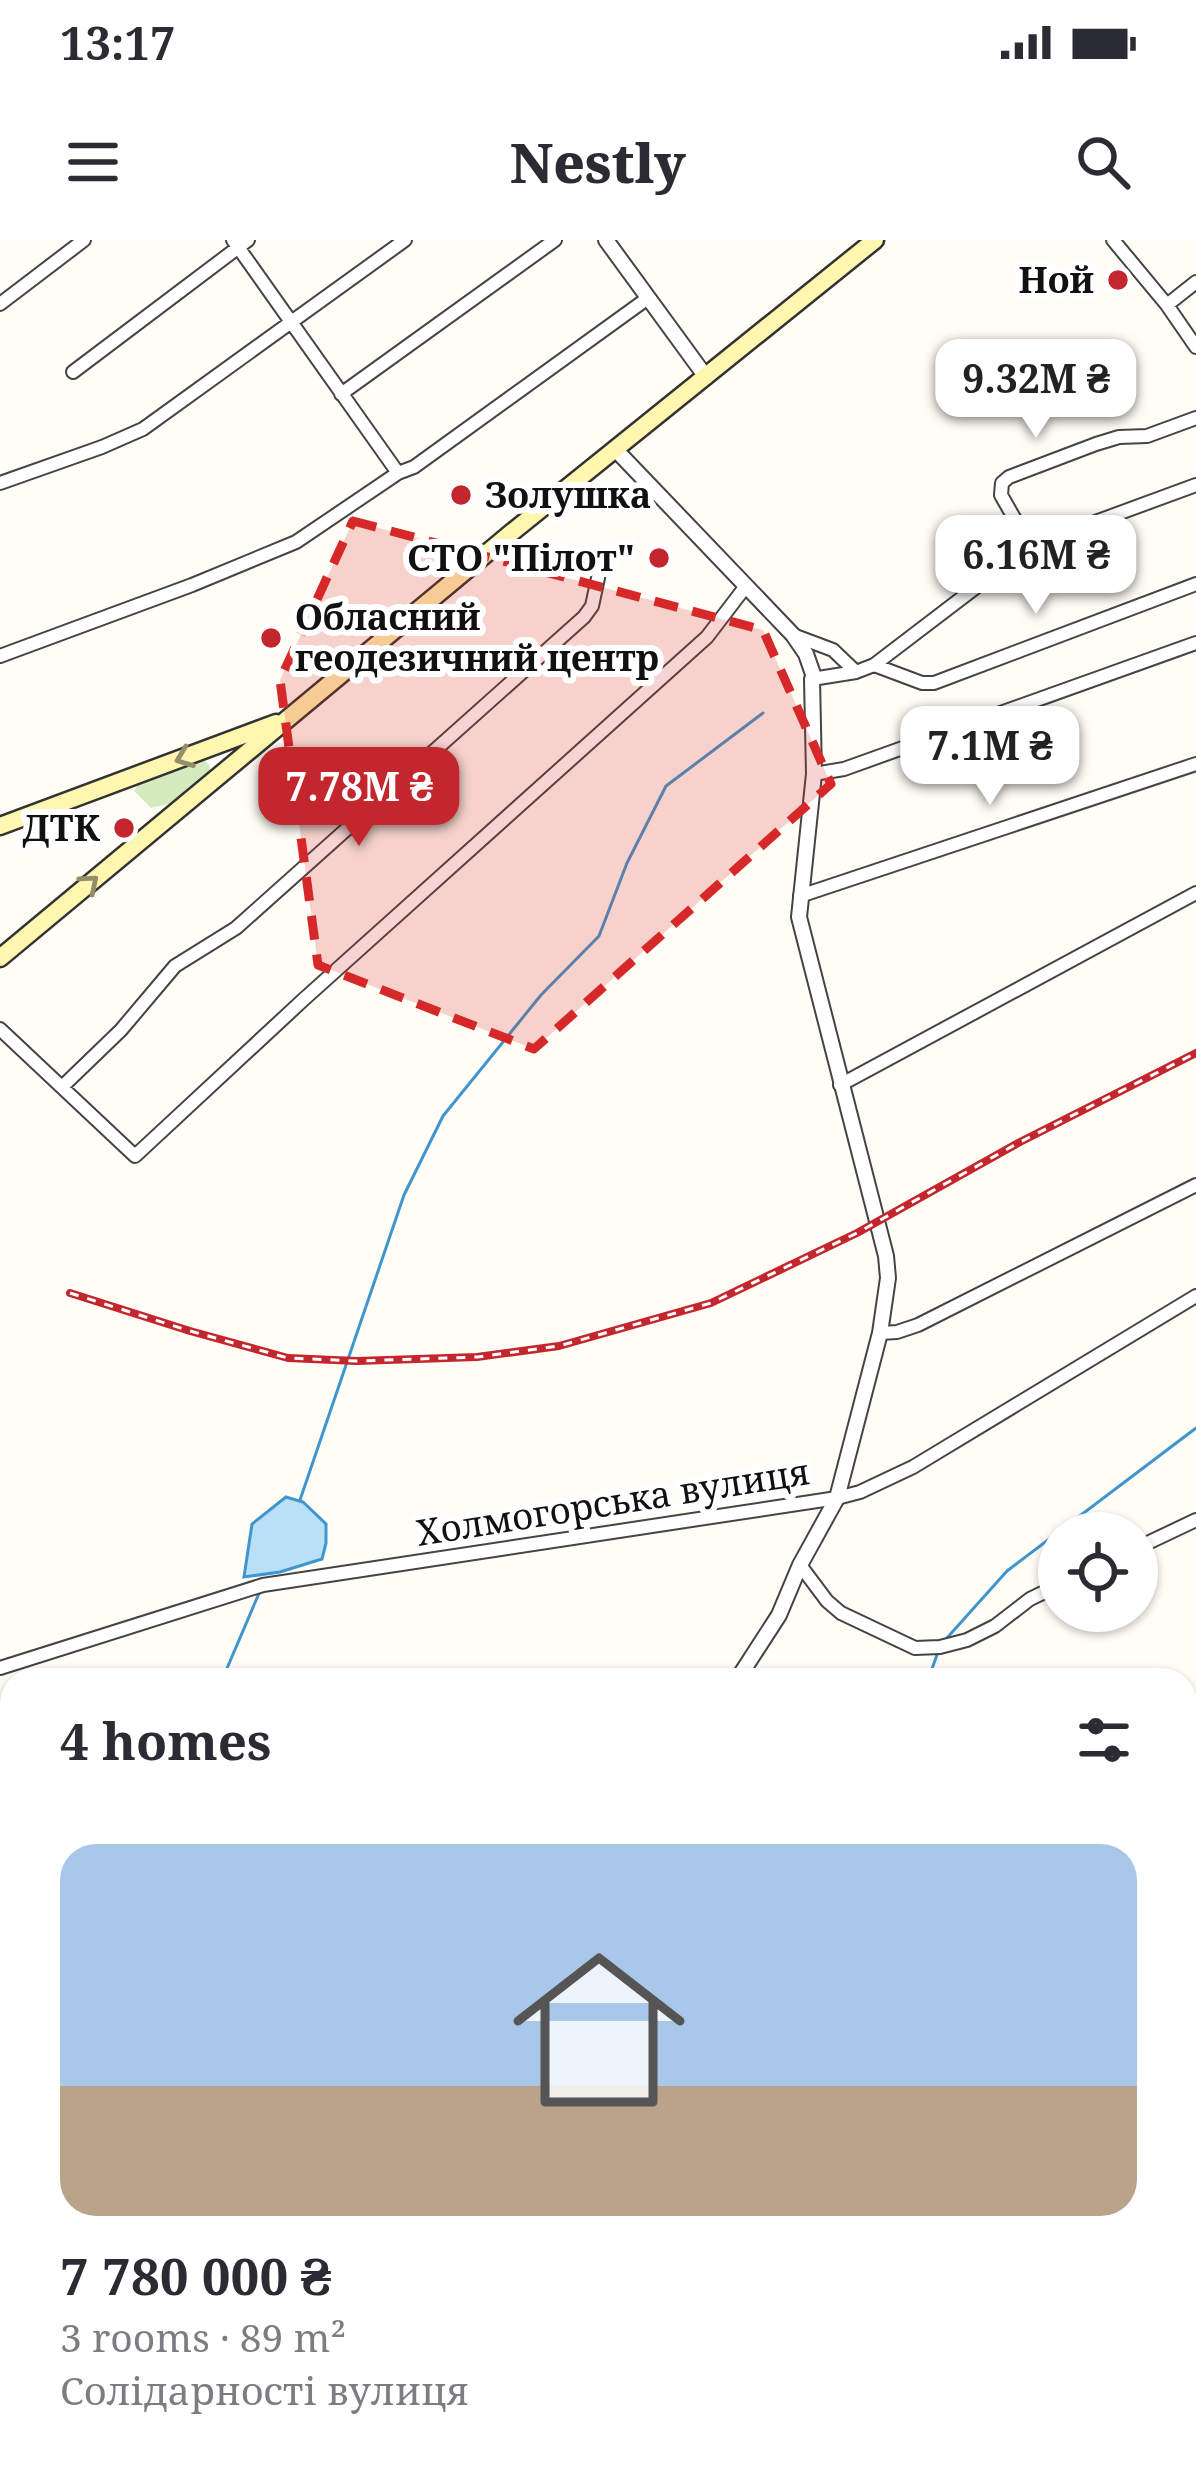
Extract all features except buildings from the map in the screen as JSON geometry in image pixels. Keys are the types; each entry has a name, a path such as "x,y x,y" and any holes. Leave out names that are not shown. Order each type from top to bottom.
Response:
{"main road":[{"path":"0,958 875,240"},
{"path":"0,826 294,717"}],"street":[{"path":"0,304 85,240"},
{"path":"0,483 142,429 405,240"},
{"path":"341,394 555,240"},
{"path":"606,240 706,377"},
{"path":"1114,240 1196,346"},
{"path":"73,372 240,242 290,323 398,473"},
{"path":"1167,305 1196,282"},
{"path":"0,656 296,542 414,467 648,298"},
{"path":"1030,546 1001,496 1002,483 1009,477 1119,436 1147,436 1196,418"},
{"path":"615,449 793,635 814,677 814,773 799,917 886,1256 888,1278 880,1334 837,1498 779,1615 744,1668"},
{"path":"812,679 874,664 1030,546 1196,484"},
{"path":"63,1086 121,1030 175,966 236,928 584,616 592,606 598,578"},
{"path":"874,664 922,683 934,683 1196,584"},
{"path":"0,1029 135,1156 706,638 746,586"},
{"path":"793,635 832,650 856,672"},
{"path":"814,773 844,770 1196,643"},
{"path":"800,896 1196,764"},
{"path":"840,1084 1196,893"},
{"path":"880,1334 918,1325 1196,1185"},
{"name":"Холмогорська вулиця","path":"0,1668 263,1585 860,1492 913,1467 1196,1296"},
{"path":"1158,1538 1196,1520"},
{"path":"800,1565 841,1613 915,1648 967,1640 1038,1595"}],"highlighted area":[{"path":"353,521 763,630 831,784 534,1049 318,965 280,680"}],"green space":[{"path":"200,760 207,762 209,774 176,802 151,808 134,791 139,783"}],"water":[{"path":"286,1497 303,1502 326,1524 322,1559 244,1577 252,1524"}],"waterway":[{"path":"300,1500 404,1195 443,1116 541,995 599,936 627,863 666,786 763,713"},
{"path":"946,1639 1007,1571 1196,1428"},
{"path":"227,1668 260,1591"},
{"path":"932,1668 938,1652"}],"railway":[{"path":"70,1293 288,1358 477,1357 559,1346 711,1303 857,1233 1020,1142 1196,1053"}],"place":[{"name":"Ной","path":"1118,280"},
{"name":"Золушка","path":"461,495"},
{"name":"СТО \"Пілот\"","path":"659,558"},
{"name":"Обласний геодезичний центр","path":"271,638"},
{"name":"ДТК","path":"124,828"}]}
